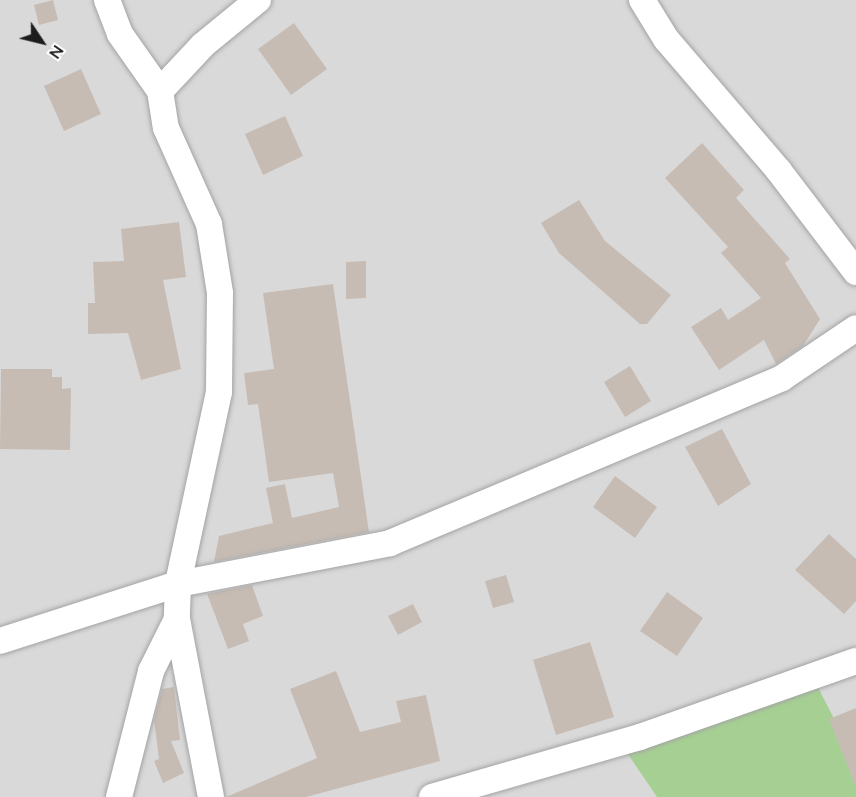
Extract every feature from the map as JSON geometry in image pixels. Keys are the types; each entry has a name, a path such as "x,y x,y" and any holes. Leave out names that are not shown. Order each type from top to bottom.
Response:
{"street":[{"path":"107,0 120,34 159,91 166,128 210,225 220,293 219,392 178,584 177,619 211,797"},
{"path":"159,91 202,45 258,0"},
{"path":"642,0 666,39 856,272"},
{"path":"0,641 178,584 390,543 783,378 856,328"},
{"path":"119,797 151,672 177,619"},
{"path":"432,797 640,737 856,662"}],"shaded area":[{"path":"0,0 856,0 856,797 0,797"}],"green space":[{"path":"806,664 847,744 856,743 856,797 657,797 619,741"}],"building":[{"path":"53,0 58,20 39,25 34,5"},
{"path":"294,23 327,69 291,95 258,49"},
{"path":"81,69 101,114 64,131 44,86"},
{"path":"285,116 303,156 263,175 245,134"},
{"path":"702,143 744,190 736,198 790,259 785,263 820,319 803,346 776,364 764,340 719,370 691,327 721,308 728,320 761,298 721,253 728,247 665,178"},
{"path":"579,200 605,241 671,295 647,324 640,324 559,253 541,223"},
{"path":"179,222 186,277 163,280 181,369 141,380 128,333 88,334 88,303 95,303 93,262 124,261 121,229"},
{"path":"366,261 366,298 346,299 346,262"},
{"path":"333,284 369,532 214,562 219,536 273,523 266,488 285,484 292,518 339,507 333,473 269,482 258,404 248,405 244,373 274,369 263,293"},
{"path":"630,366 651,401 625,417 604,382"},
{"path":"1,369 52,369 52,377 62,377 62,389 71,388 70,450 0,449"},
{"path":"722,429 751,484 718,506 685,447"},
{"path":"615,476 657,507 635,538 593,507"},
{"path":"829,534 856,559 856,601 844,614 795,570"},
{"path":"506,575 514,602 493,608 485,581"},
{"path":"252,585 263,616 243,624 249,641 228,649 207,594"},
{"path":"667,592 703,618 677,656 640,631"},
{"path":"413,604 422,622 398,635 388,616"},
{"path":"590,642 614,717 556,735 533,660"},
{"path":"336,671 360,732 401,722 396,701 426,695 440,761 306,797 226,797 317,758 290,689"},
{"path":"174,687 180,740 171,741 184,773 163,783 154,761 159,759 154,720 162,689"},
{"path":"856,708 856,785 855,785 829,719"}]}
